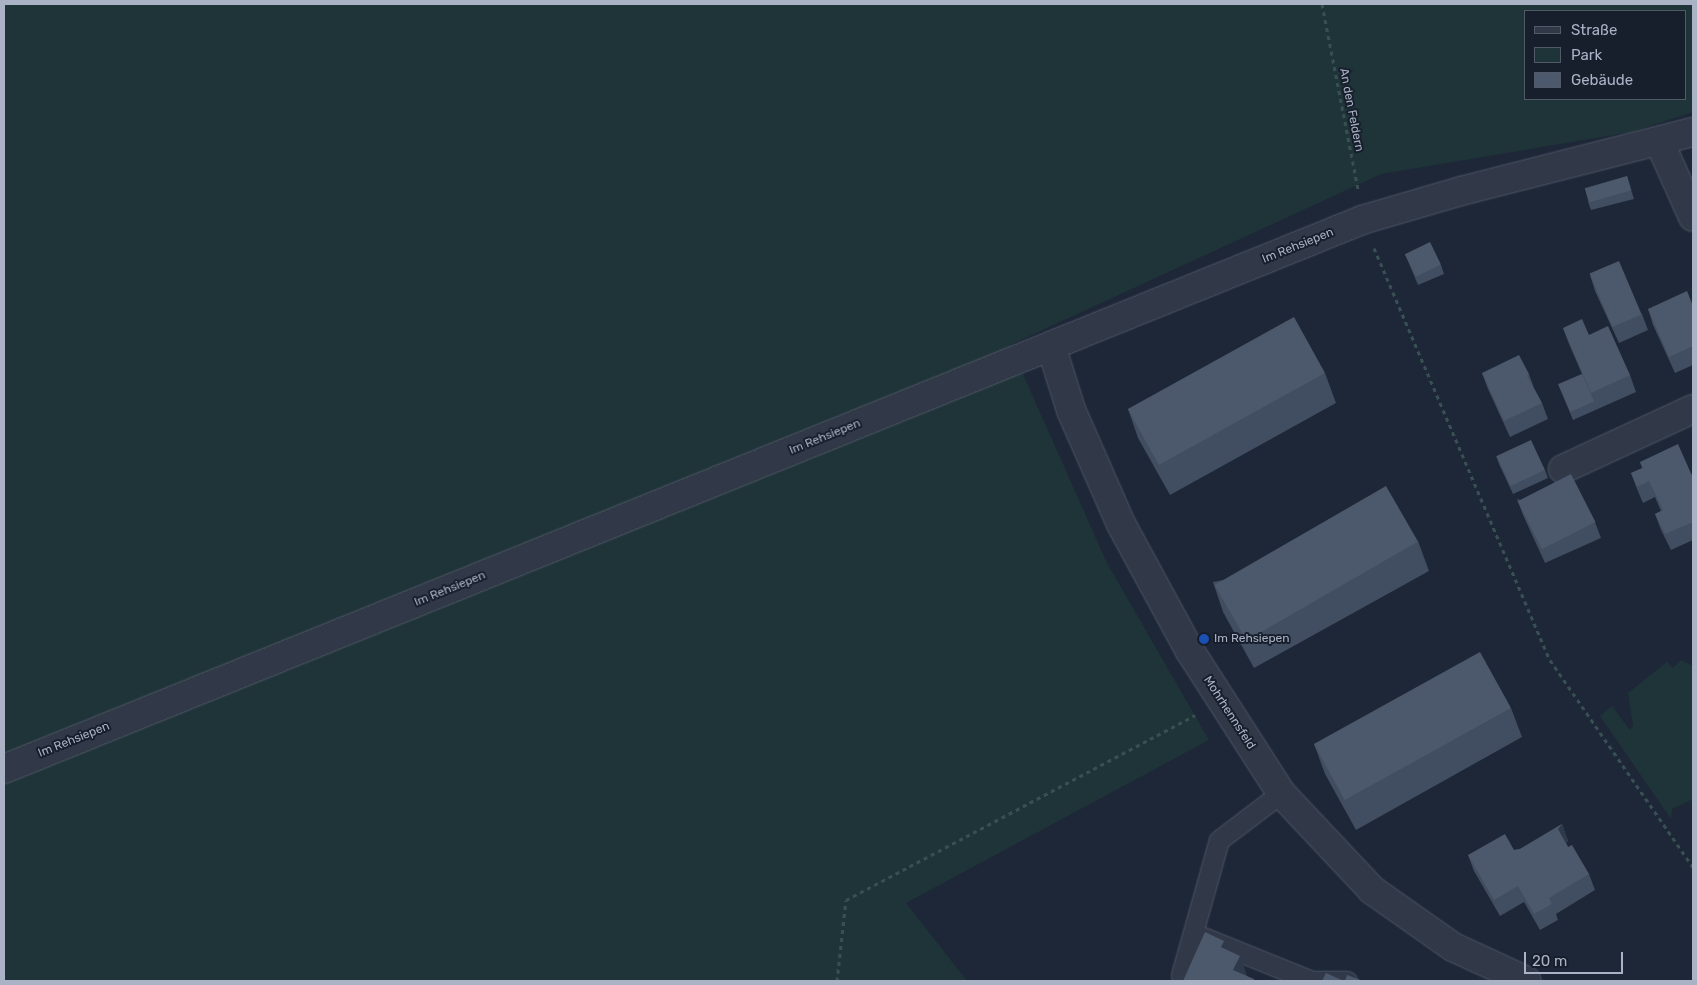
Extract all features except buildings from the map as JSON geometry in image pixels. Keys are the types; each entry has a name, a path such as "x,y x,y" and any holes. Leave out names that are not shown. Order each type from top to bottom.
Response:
{"street":[{"name":"Im Rehsiepen","path":"4,769 1362,220 1462,191 1693,132"},
{"path":"1659,141 1693,217"},
{"name":"Mohrhennsfeld","path":"1051,346 1072,410 1121,524 1220,701 1281,793 1372,890 1453,947 1527,981"},
{"path":"1563,469 1693,409"}],"lane":[{"path":"1181,975 1219,840 1281,793"},
{"path":"1192,933 1312,981 1347,981"}],"path":[{"name":"An den Feldern","path":"1322,4 1362,220 1550,660 1693,866"},
{"path":"837,981 846,900 1220,701"}],"green space":[{"path":"4,4 1693,4 1693,112 1631,132 1381,174 1010,345 1107,563 1209,740 906,903 967,981 4,981"},
{"path":"1681,660 1693,666 1693,799 1672,809 1671,819 1600,716 1612,706 1630,730 1633,726 1628,693 1667,662 1673,668"}],"place":[{"name":"Im Rehsiepen","path":"1204,639"}]}
